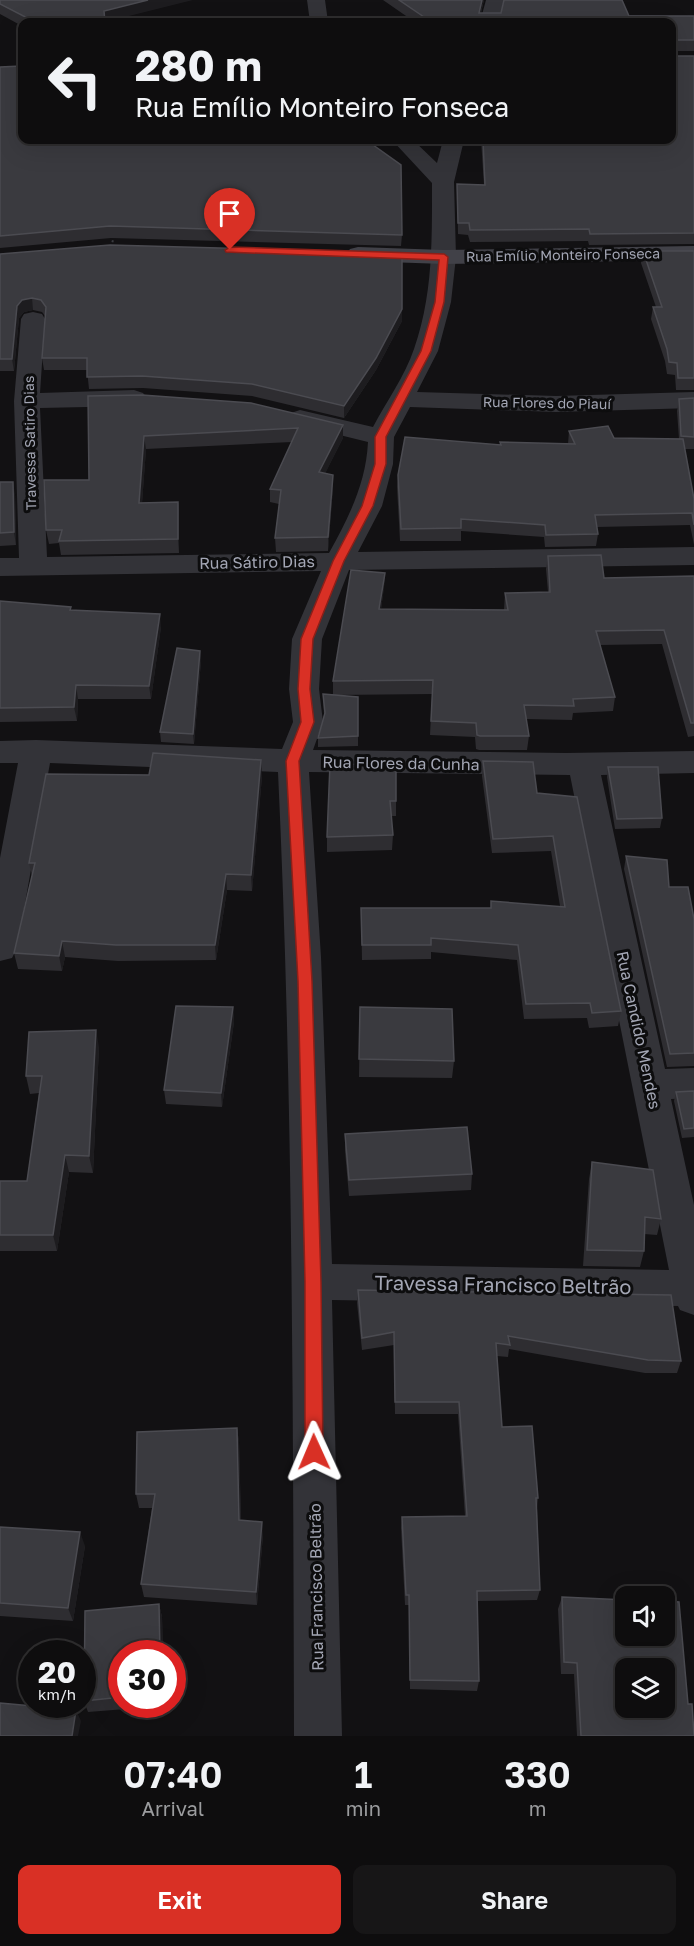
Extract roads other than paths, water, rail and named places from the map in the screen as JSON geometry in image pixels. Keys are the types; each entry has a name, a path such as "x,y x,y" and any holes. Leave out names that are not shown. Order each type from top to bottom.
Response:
{"main road":[{"name":"Rua Emílio Monteiro Fonseca","path":"337,254 444,257 694,253"}],"street":[{"path":"316,0 319,18"},
{"path":"491,18 495,0"},
{"path":"406,144 443,182"},
{"name":"Rua Francisco Beltrão","path":"318,1736 313,1282 304,957 293,761 308,722 304,689 307,639 339,561 368,506 380,464 381,437 426,351 440,302 444,257 443,182 452,144"},
{"name":"Travessa Satiro Dias","path":"33,319 27,401 33,567"},
{"path":"27,401 154,399"},
{"name":"Rua Flores do Piauí","path":"401,399 556,405 694,400"},
{"path":"273,412 381,437"},
{"name":"Rua Sátiro Dias","path":"0,567 694,556"},
{"path":"0,948 36,751"},
{"name":"Rua Flores da Cunha","path":"0,752 36,751 293,761 583,764 694,762"},
{"name":"Rua Candido Mendes","path":"583,764 693,1293"},
{"path":"650,1085 694,1083"},
{"name":"Travessa Francisco Beltrão","path":"313,1282 693,1293"}]}
